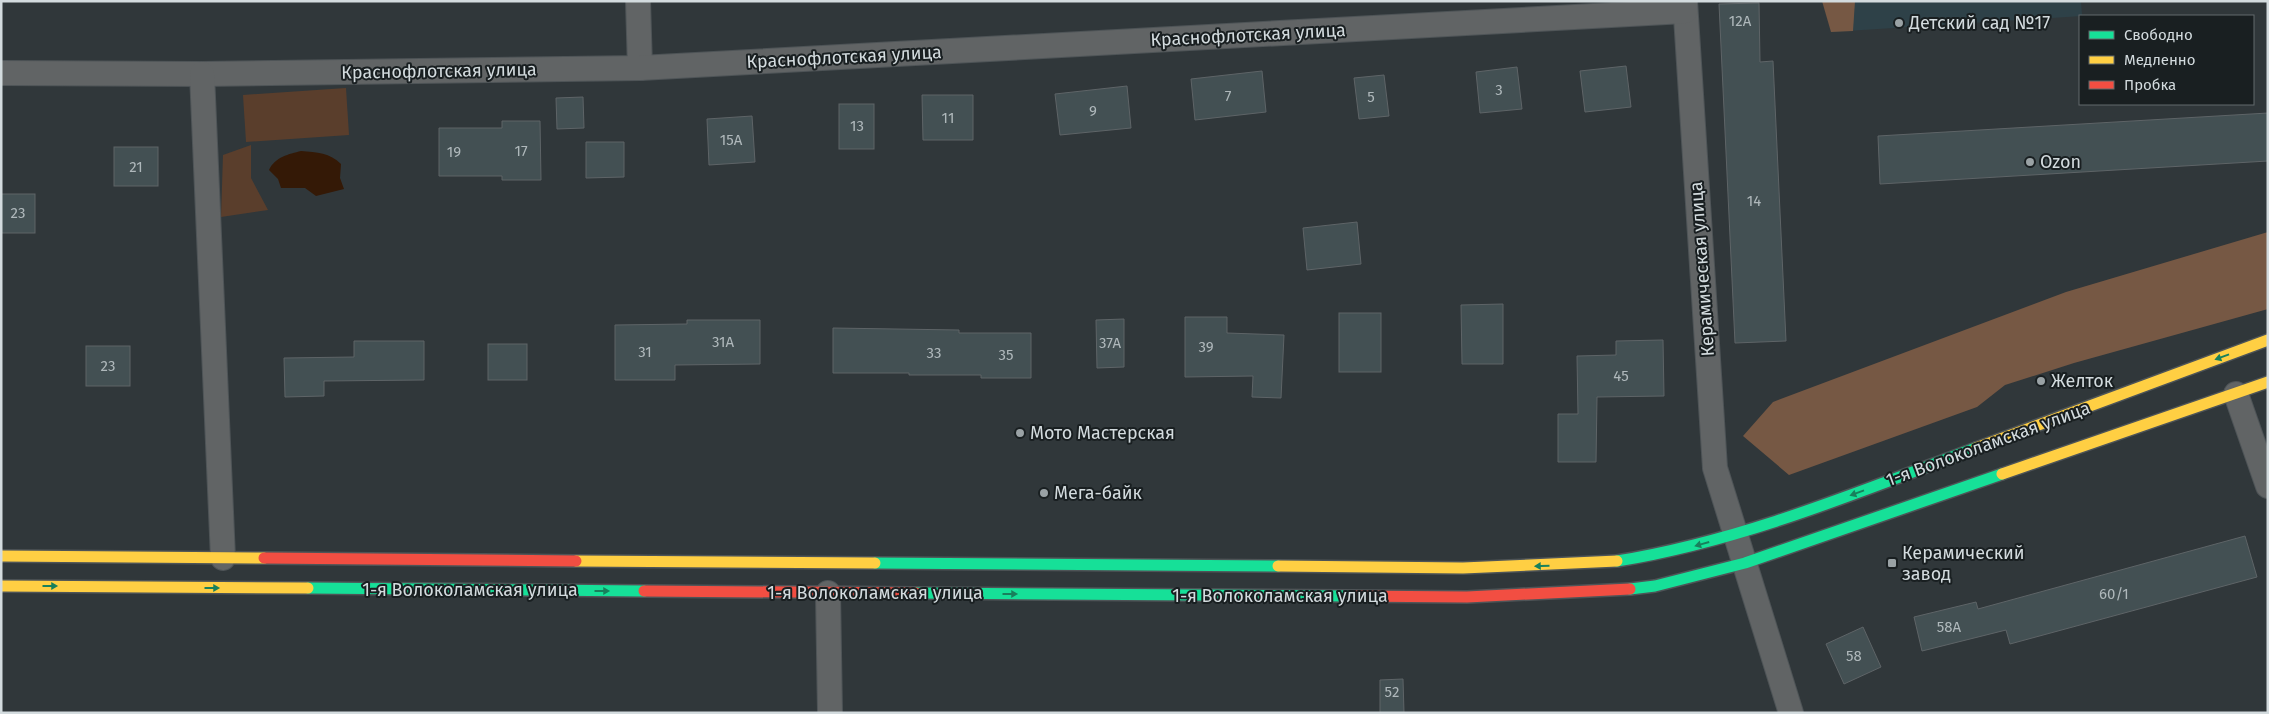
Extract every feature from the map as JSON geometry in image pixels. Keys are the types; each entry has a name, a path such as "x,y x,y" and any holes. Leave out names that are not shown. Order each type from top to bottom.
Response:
{"main road":[{"name":"1-я Волоколамская улица","path":"1,556 1463,568 1608,563 1669,553 1736,534 1826,504 2268,340"},
{"name":"1-я Волоколамская улица","path":"1,586 1457,597 1549,595 1655,586 1745,563 2268,382"}],"street":[{"path":"638,1 640,68"},
{"name":"Краснофлотская улица","path":"1,73 202,74 640,68 1685,6"},
{"name":"Керамическая улица","path":"1685,6 1715,468 1736,534"},
{"path":"202,74 223,558"},
{"path":"2236,394 2268,486"},
{"path":"1736,534 1791,713"},
{"path":"828,593 830,713"}],"shaded area":[{"path":"1822,1 1855,1 1853,31 1831,32"},
{"name":"Детский сад №17","path":"1829,1 2081,1 2082,15 2079,16 1831,32"},
{"path":"346,88 349,135 246,142 243,95"},
{"path":"251,145 251,178 268,210 221,217 223,155"},
{"path":"301,151 328,155 337,160 341,164 340,178 344,189 316,196 305,188 281,188 278,179 269,170 279,159"},
{"path":"2268,232 2268,309 2074,363 2005,385 1977,407 1789,475 1743,436 1773,402 2066,292"}],"building":[{"path":"1759,3 1760,62 1773,61 1786,341 1735,343 1719,4"},
{"path":"1626,66 1631,107 1585,112 1580,71"},
{"path":"1517,67 1522,109 1480,113 1476,72"},
{"path":"1262,71 1266,112 1195,120 1191,79"},
{"path":"1384,75 1389,116 1359,119 1354,78"},
{"path":"1127,86 1131,128 1060,135 1055,94"},
{"path":"922,95 973,95 973,140 923,140"},
{"path":"583,97 584,128 557,129 556,98"},
{"path":"839,104 874,104 874,149 839,149"},
{"path":"2268,113 2268,161 1880,184 1878,136"},
{"path":"752,116 755,162 709,165 707,119"},
{"path":"502,121 540,121 541,180 502,180 502,176 439,176 439,128 502,128"},
{"path":"586,142 624,142 624,177 586,178"},
{"path":"114,147 158,147 158,186 114,186"},
{"path":"1,194 35,194 35,233 1,233"},
{"path":"1357,222 1361,264 1307,270 1303,228"},
{"path":"1503,304 1503,364 1462,364 1461,305"},
{"path":"1339,313 1381,313 1381,372 1339,372"},
{"path":"1185,317 1227,317 1227,333 1284,335 1281,398 1252,397 1253,376 1185,377"},
{"path":"1124,319 1124,367 1097,368 1096,320"},
{"path":"687,320 760,320 760,364 675,365 675,380 615,380 615,325 687,324"},
{"path":"833,328 959,330 959,333 1031,333 1031,378 981,378 981,375 909,375 909,373 833,373"},
{"path":"1663,340 1664,396 1597,397 1596,462 1558,462 1558,414 1578,414 1577,356 1616,355 1616,341"},
{"path":"354,341 424,341 424,380 324,381 324,396 285,397 284,358 354,357"},
{"path":"488,344 527,344 527,380 488,380"},
{"path":"86,346 130,346 130,386 86,386"},
{"path":"2245,536 2257,577 2010,644 2006,630 1922,651 1914,617 1976,602 1978,609"},
{"path":"1863,627 1881,667 1844,684 1826,644"},
{"path":"1403,679 1404,713 1380,713 1380,680"}],"traffic: fast":[{"path":"1617,561 1709,541 1799,514 1976,448"},
{"path":"1630,589 1655,586 1745,563 2002,474"},
{"path":"875,563 1278,566"},
{"path":"308,588 644,591"},
{"path":"916,593 1351,596"}],"traffic: slow":[{"path":"1976,448 2268,340"},
{"path":"2002,474 2268,382"},
{"path":"1,556 264,558"},
{"path":"576,561 875,563"},
{"path":"1278,566 1463,568 1617,561"},
{"path":"1,586 308,588"}],"traffic: jam":[{"path":"264,558 576,561"},
{"path":"1351,596 1467,597 1630,589"},
{"path":"644,591 916,593"}],"place":[{"name":"Детский сад №17","path":"1899,23"},
{"name":"Ozon","path":"2030,162"},
{"name":"Желток","path":"2041,381"},
{"name":"Мото Мастерская","path":"1020,433"},
{"name":"Мега-байк","path":"1044,493"},
{"name":"Керамический завод","path":"1892,563"}]}
